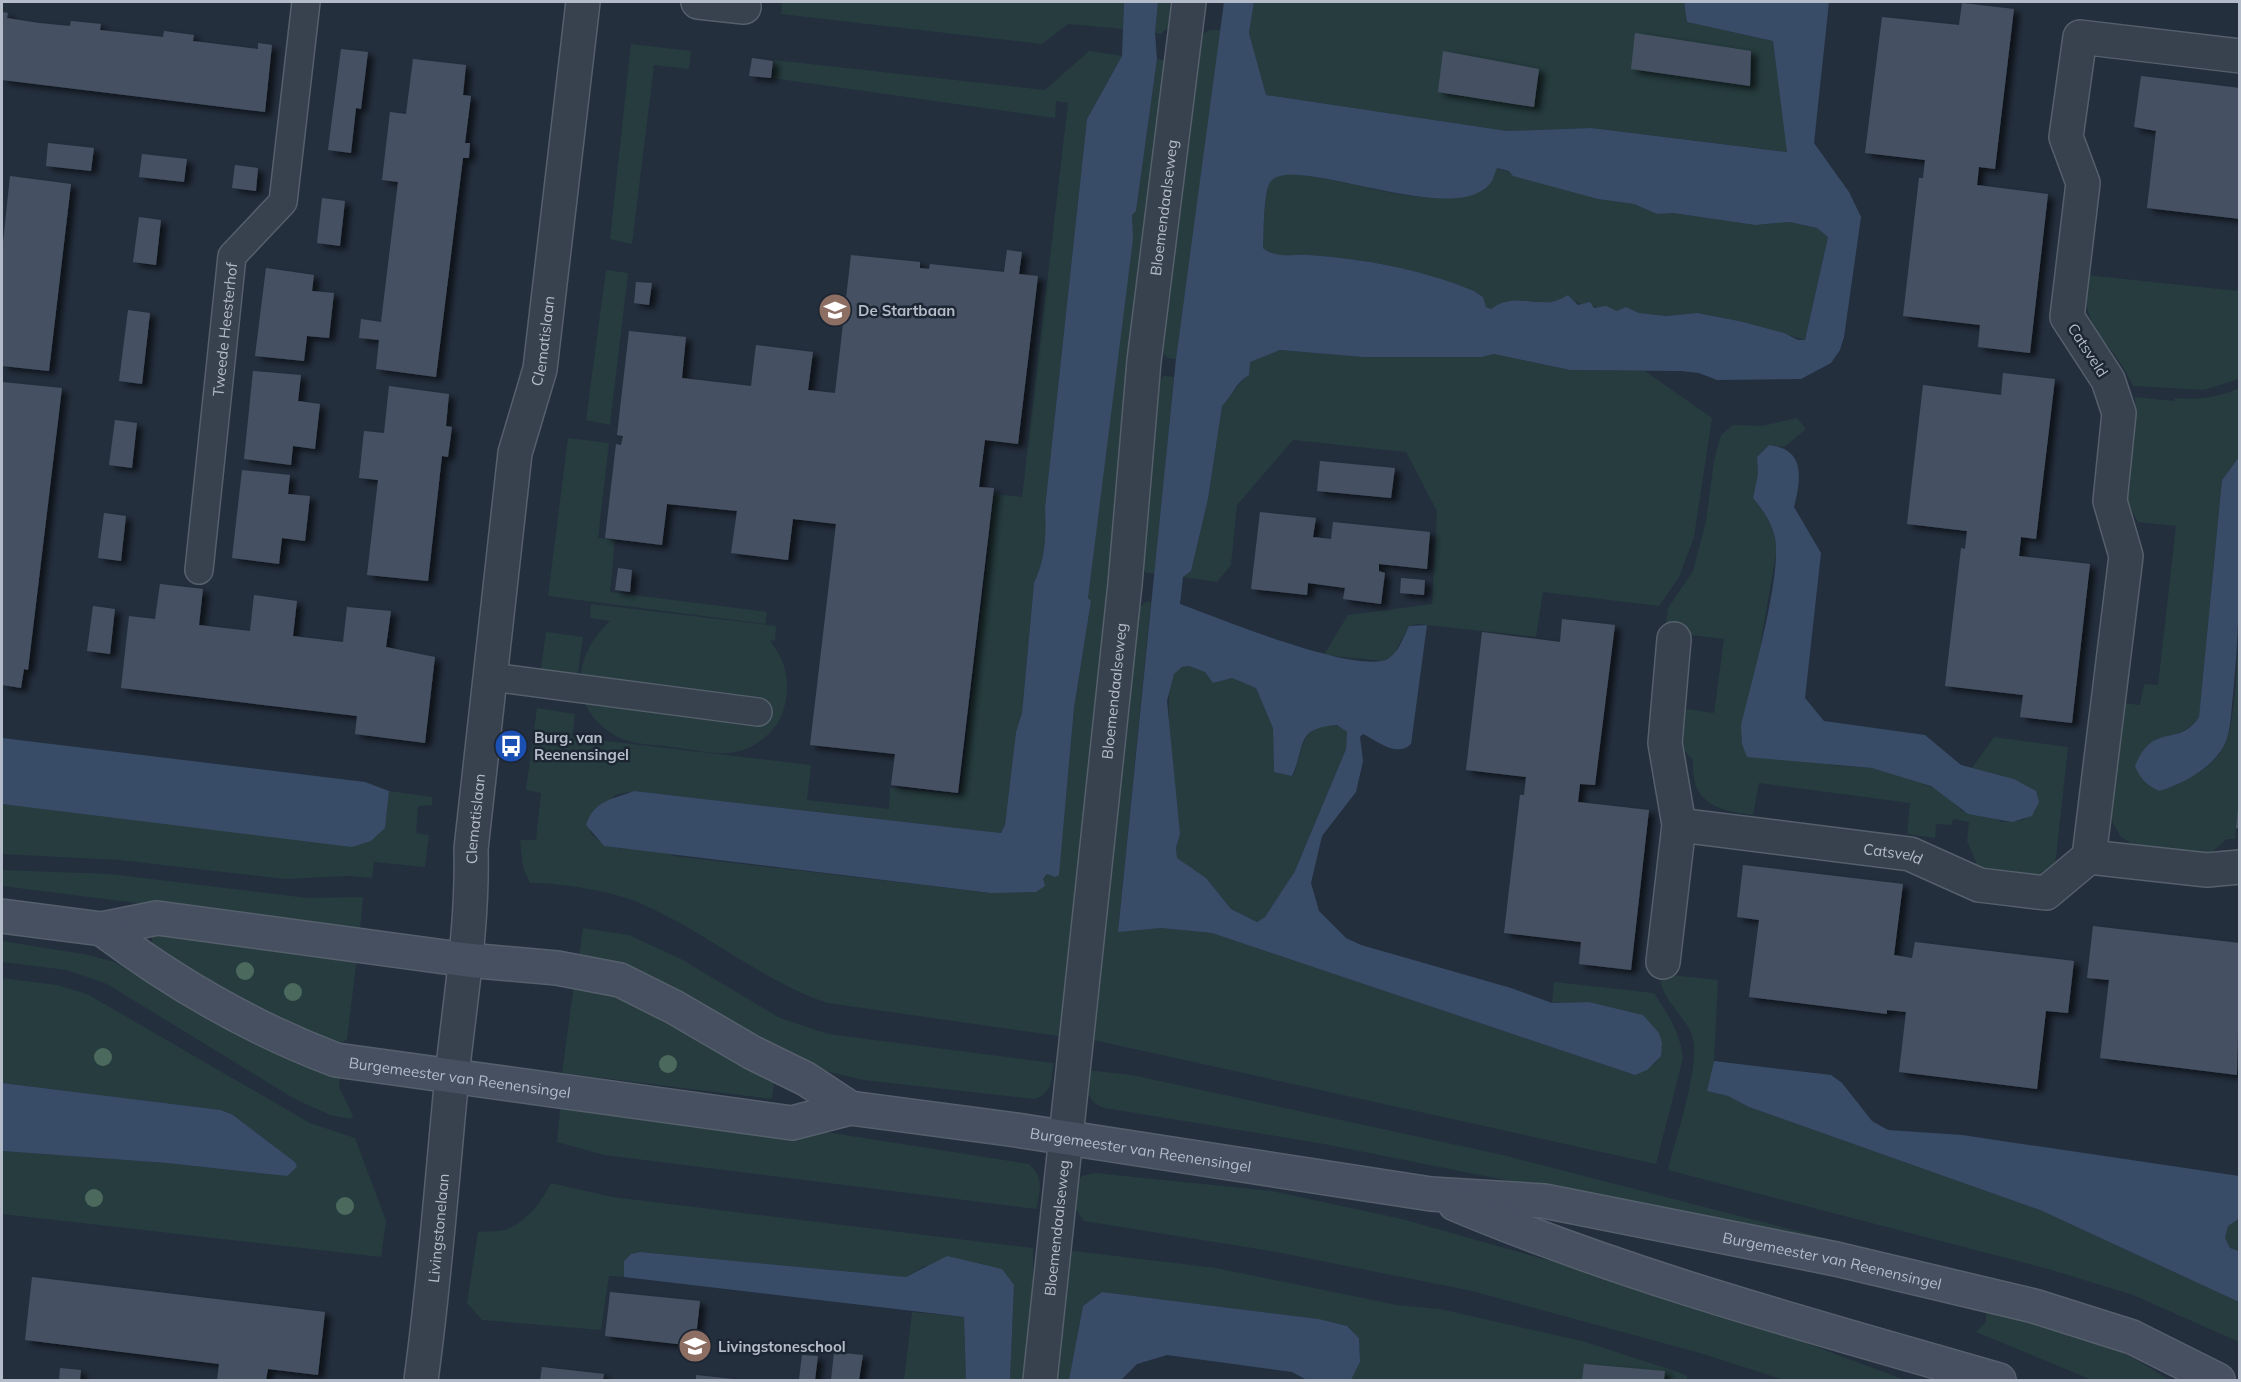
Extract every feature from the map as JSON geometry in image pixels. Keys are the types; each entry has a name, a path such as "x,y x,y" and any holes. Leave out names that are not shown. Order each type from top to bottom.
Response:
{"main road":[{"name":"Burgemeester van Reenensingel","path":"2,916 102,928 157,918 467,960 557,968 620,980 674,1007 753,1053 806,1078 850,1108"},
{"name":"Burgemeester van Reenensingel","path":"102,928 150,965 229,1012 300,1046 336,1059 792,1123 850,1108 1431,1194 1544,1201 1848,1261 2034,1306 2132,1337 2218,1380"},
{"name":"Burgemeester van Reenensingel","path":"1431,1194 1528,1235 1683,1287 1999,1380"}],"street":[{"name":"Clematislaan","path":"452,1075 467,960 472,900 471,849 515,453 540,369 583,2"},
{"path":"698,2 745,4"},
{"name":"Bloemendaalseweg","path":"1040,1380 1125,584 1144,361 1190,2"},
{"name":"Catsveld","path":"1679,825 1910,854 1979,885 2046,893 2089,857 2126,556 2110,501 2119,413 2108,380 2067,317 2083,183 2066,136 2080,37 2240,56"},
{"path":"1663,962 1679,825 1665,743 1674,639"},
{"path":"2089,857 2207,870 2240,867"},
{"name":"Livingstonelaan","path":"422,1380 434,1281 452,1075"}],"lane":[{"name":"Tweede Heesterhof","path":"199,570 232,256 283,202 306,2"},
{"path":"491,677 758,712"}],"green space":[{"path":"782,2 1124,2 1123,29 1068,24 1042,44 781,14"},
{"path":"1158,2 1171,2 1168,28 1161,34 1155,33"},
{"path":"1254,2 1684,2 1687,22 1773,41 1788,152 1591,128 1507,131 1266,95 1249,33"},
{"path":"1210,30 1221,30 1176,359 1168,358 1159,349 1201,35"},
{"path":"631,44 691,51 689,69 654,65 632,244 610,239"},
{"path":"1089,51 1122,56 1087,119 1045,508 1044,546 1041,565 1034,583 1022,713 1016,732 1005,825 1001,833 634,791 615,795 590,832 600,841 620,848 652,849 674,856 991,893 1036,892 1043,879 1060,861 1074,708 1091,601 1088,598 1132,215 1136,211 1157,59 1165,61 1059,1036 827,1003 779,982 666,915 630,899 557,884 530,883 523,867 520,840 536,840 541,793 526,790 537,708 575,714 572,737 811,765 807,800 889,809 890,788 960,795 994,494 1022,497 1068,103 1056,101 1055,118 772,78 774,60 1045,90"},
{"path":"1496,168 1598,199 1634,204 1657,214 1673,213 1755,225 1790,222 1817,228 1828,237 1805,340 1739,321 1697,313 1666,316 1639,313 1626,307 1617,312 1586,306 1568,295 1552,302 1505,302 1491,309 1486,307 1483,297 1474,291 1413,271 1351,259 1279,255 1263,248 1268,186 1271,181 1287,175 1313,176 1419,197 1452,197 1479,189"},
{"path":"606,270 628,273 610,425 586,420"},
{"path":"2086,275 2239,291 2239,379 2204,390 2133,386 2125,370 2093,324 2085,295"},
{"path":"1280,350 1363,357 1482,357 1494,354 1570,370 1645,371 1712,418 1694,537 1679,577 1659,606 1543,592 1536,637 1418,624 1409,626 1393,656 1383,661 1324,655 1348,615 1432,604 1437,511 1406,452 1293,440 1237,505 1231,565 1217,582 1183,577 1191,571 1208,499 1222,406 1245,377 1250,361"},
{"path":"1164,376 1174,377 1155,573 1146,573 1139,561 1156,384"},
{"path":"2239,388 2239,457 2222,480 2199,717 2185,730 2155,739 2159,791 2188,779 2215,759 2226,742 2232,718 2239,639 2240,797 2235,839 2227,839 2206,857 2135,846 2120,836 2111,814 2122,703 2140,705 2144,684 2158,685 2176,526 2138,522 2128,504 2127,493 2136,412 2135,397 2174,401 2175,398 2215,396"},
{"path":"1797,418 1806,429 1784,447 1769,445 1757,457 1758,474 1753,498 1769,522 1777,549 1761,641 1830,765 1872,768 1910,778 1940,791 1962,811 1991,817 2002,822 2023,820 2036,811 2014,779 1972,768 1994,737 2068,747 2055,866 2040,880 1981,874 1967,841 1969,822 1953,819 1951,825 1936,824 1935,838 1907,834 1910,803 1759,783 1753,815 1717,807 1701,795 1696,786 1693,760 1676,742 1680,708 1714,713 1724,639 1665,632 1668,608 1693,571 1706,521 1714,461 1721,435 1733,425 1762,426"},
{"path":"568,438 609,443 598,538 615,540 610,592 767,612 765,624 548,596"},
{"path":"1145,602 1151,602 1118,931 1161,928 1212,933 1635,1075 1657,1062 1643,1015 1589,1002 1552,1003 1554,982 1654,993 1669,1016 1683,1058 1656,1164 1089,1039 1135,613"},
{"path":"591,604 776,626 775,640 770,641 780,656 787,678 785,704 777,723 764,738 755,744 737,752 727,753 640,743 625,740 611,733 597,721 587,707 582,693 580,678 583,663 598,634 610,621 590,618"},
{"path":"546,632 583,637 577,679 540,674"},
{"path":"1189,666 1205,672 1213,683 1232,678 1256,688 1273,728 1274,772 1293,776 1306,737 1317,728 1335,726 1347,732 1346,749 1295,871 1265,917 1257,922 1231,909 1206,878 1177,859 1176,848 1180,834 1169,727 1170,686 1173,674 1180,668"},
{"path":"389,791 432,797 432,805 418,806 416,833 429,835 425,867 374,862 372,878 349,876 285,879 120,860 2,854 2,804 132,818 385,828"},
{"path":"2,870 110,874 308,898 363,897 360,931 2,886"},
{"path":"583,928 629,935 681,959 780,1018 828,1034 1053,1063 1050,1086 1044,1094 1034,1099 863,1080 821,1070 579,958"},
{"path":"153,932 357,957 347,1039 340,1044 268,1017 151,949"},
{"path":"2,941 89,955 114,962 261,1046 341,1072 339,1087 353,1116 351,1119 330,1115 293,1098 107,984 67,970 2,962"},
{"path":"1660,974 1718,980 1714,1061 1707,1091 1728,1096 1749,1107 2040,1210 2239,1302 2239,1342 2133,1295 2048,1269 1668,1170 1686,1104 1694,1051 1690,1031 1668,999"},
{"path":"2,978 57,985 87,994 310,1123 355,1138 386,1221 381,1257 2,1214 2,1151 167,1163 287,1176 297,1167 295,1162 233,1115 221,1110 2,1083"},
{"path":"574,985 606,991 775,1077 772,1099 562,1073"},
{"path":"1087,1070 1132,1075 1503,1155 1836,1241 1835,1246 1324,1144 1105,1108 1094,1102 1088,1093"},
{"path":"561,1100 794,1127 1029,1164 1039,1179 1037,1207 1035,1209 604,1155 557,1142"},
{"path":"1095,1173 1272,1191 1402,1219 1625,1282 1787,1336 1905,1380 1784,1380 1700,1353 1472,1291 1276,1252 1084,1221 1073,1206 1075,1187 1082,1176"},
{"path":"551,1183 612,1197 1033,1248 1033,1307 1025,1380 1010,1380 1014,1285 925,1266 906,1277 640,1252 631,1254 624,1261 624,1277 609,1276 601,1330 482,1320 467,1303 478,1232 501,1231 522,1221 544,1196"},
{"path":"2239,1219 2239,1251 2230,1248 2225,1238 2228,1226"},
{"path":"1066,1250 1216,1268 1397,1305 1440,1309 1582,1341 1678,1372 1687,1376 1687,1380 1351,1380 1360,1362 1359,1338 1347,1326 1319,1319 1103,1292 1083,1306 1069,1380 1051,1380"},
{"path":"1986,1311 2081,1336 2125,1354 2169,1380 2092,1380 1976,1332 1986,1322"},
{"path":"912,1312 964,1317 966,1380 904,1380"}],"water":[{"path":"1124,2 1158,2 1155,33 1157,59 1136,211 1132,215 1133,239 1088,598 1091,601 1074,708 1059,875 1055,877 1047,874 1043,879 1045,886 1036,892 991,893 604,846 586,825 590,816 599,805 634,791 1001,833 1005,825 1016,732 1022,713 1034,583 1041,565 1044,546 1045,508 1087,119 1122,56"},
{"path":"1224,2 1254,2 1249,33 1266,95 1507,131 1591,128 1787,152 1773,41 1687,22 1684,2 1829,2 1814,143 1849,192 1861,217 1844,337 1840,350 1831,363 1801,379 1717,380 1699,373 1681,371 1570,370 1494,354 1482,357 1363,357 1280,350 1250,362 1249,375 1241,381 1222,406 1208,499 1191,571 1183,577 1180,604 1281,641 1338,657 1382,661 1392,656 1399,647 1409,626 1427,625 1411,744 1405,748 1393,749 1363,734 1360,737 1363,761 1356,792 1322,836 1311,883 1319,911 1346,938 1361,945 1511,988 1552,1003 1589,1002 1643,1015 1659,1033 1662,1043 1661,1056 1647,1070 1635,1075 1212,933 1161,928 1118,932 1176,359","holes":["1497,168 1509,171 1513,176 1598,199 1634,204 1657,214 1673,213 1755,225 1790,222 1817,228 1828,237 1805,340 1798,340 1784,333 1739,321 1697,313 1666,316 1639,313 1626,307 1617,311 1606,306 1594,308 1590,302 1578,305 1568,295 1551,302 1506,302 1491,309 1486,307 1483,297 1474,291 1413,271 1351,259 1279,255 1263,248 1268,186 1271,181 1286,175 1311,176 1414,196 1447,199 1474,194 1492,181","1189,666 1205,672 1213,683 1232,678 1256,688 1273,728 1274,772 1292,776 1304,740 1314,730 1337,725 1347,732 1346,749 1295,871 1265,917 1257,922 1231,909 1206,878 1177,858 1176,848 1180,834 1167,701 1174,674 1182,667"]},
{"path":"1769,445 1790,452 1795,459 1799,476 1794,507 1821,553 1805,698 1824,721 1925,735 1961,765 2014,779 2036,791 2039,802 2032,816 2012,822 1968,814 1931,786 1872,768 1747,757 1742,744 1741,726 1765,628 1775,572 1774,534 1753,498 1758,474 1757,457"},
{"path":"2239,457 2239,606 2236,665 2228,733 2220,753 2205,768 2178,784 2159,791 2144,781 2135,766 2150,743 2183,732 2199,717 2222,480"},
{"path":"2,738 365,782 389,791 385,828 371,841 352,847 2,804"},
{"path":"1714,1061 1831,1075 1842,1083 1872,1121 1888,1130 1962,1135 2239,1176 2239,1219 2228,1226 2225,1238 2230,1248 2239,1251 2239,1302 2040,1210 1749,1107 1728,1096 1707,1091"},
{"path":"2,1083 221,1110 233,1115 295,1162 297,1167 287,1176 167,1163 2,1151"},
{"path":"640,1252 906,1277 947,1256 1002,1269 1014,1285 1010,1380 966,1380 964,1317 624,1277 624,1261 631,1254"},
{"path":"1102,1292 1319,1319 1347,1326 1359,1338 1360,1362 1351,1380 1307,1380 1292,1372 1167,1355 1137,1364 1121,1380 1069,1380 1083,1306"}],"building":[{"path":"1962,3 2014,9 1995,169 1979,167 1977,185 2048,194 2030,353 1978,347 1980,325 1903,316 1919,178 1923,178 1925,160 1865,153 1882,17 1959,25"},
{"path":"2,12 8,13 7,18 39,23 70,26 71,21 101,24 100,30 163,37 164,31 194,35 193,41 258,49 258,43 272,45 265,112 2,80"},
{"path":"1635,33 1751,51 1750,86 1631,69"},
{"path":"341,49 368,52 361,109 356,108 351,153 328,150"},
{"path":"1443,51 1539,69 1534,107 1438,92"},
{"path":"752,58 773,61 771,78 749,76"},
{"path":"413,59 466,65 463,95 471,96 465,143 470,143 469,158 463,158 436,377 376,369 379,340 359,338 361,319 381,322 398,182 382,180 390,112 406,114"},
{"path":"2141,76 2240,88 2240,219 2147,208 2156,131 2134,127"},
{"path":"48,143 94,148 91,171 46,166"},
{"path":"142,154 187,159 184,182 139,177"},
{"path":"235,165 258,168 256,191 232,188"},
{"path":"10,176 71,184 49,371 2,366 2,252"},
{"path":"322,198 345,201 340,246 317,243"},
{"path":"139,217 161,220 156,265 133,262"},
{"path":"1007,250 1022,252 1019,274 1038,276 1018,444 985,440 979,487 994,488 958,793 891,785 895,754 810,745 836,524 793,519 788,560 731,553 737,511 667,504 662,545 605,538 616,444 621,445 623,436 617,435 629,331 686,337 682,378 751,386 756,345 813,352 808,390 835,393 851,255 920,262 920,268 929,269 930,264 1004,272"},
{"path":"266,268 314,275 312,291 334,293 329,338 307,336 304,361 255,356"},
{"path":"636,282 652,283 649,305 634,303"},
{"path":"128,310 150,313 142,384 119,381"},
{"path":"253,371 301,375 298,401 320,404 315,449 293,446 291,465 244,459"},
{"path":"2003,373 2055,379 2036,539 2021,537 2019,556 2090,564 2072,723 2020,717 2023,695 1945,686 1961,548 1965,549 1967,531 1907,524 1923,385 2001,395"},
{"path":"2,382 62,388 28,670 24,669 21,688 2,685"},
{"path":"389,386 449,394 446,426 452,427 448,457 442,456 428,581 367,575 378,480 359,478 364,431 384,433"},
{"path":"115,420 137,423 132,468 109,465"},
{"path":"1320,461 1395,468 1391,498 1317,491"},
{"path":"242,470 290,475 288,494 310,496 305,541 282,538 279,564 232,558"},
{"path":"1260,512 1316,518 1313,537 1331,539 1333,522 1430,532 1427,569 1379,564 1379,571 1385,573 1381,604 1343,599 1345,588 1308,583 1307,595 1251,589"},
{"path":"104,513 126,516 121,561 98,558"},
{"path":"618,568 632,570 630,592 615,590"},
{"path":"1401,578 1425,580 1424,595 1400,593"},
{"path":"160,584 203,589 199,625 250,631 254,595 297,601 293,636 343,642 347,607 391,611 386,647 435,657 425,743 355,734 357,716 121,688 129,616 155,619"},
{"path":"93,606 115,609 110,654 87,651"},
{"path":"1562,619 1615,625 1595,785 1580,784 1578,802 1649,810 1631,970 1579,964 1581,942 1504,933 1520,795 1524,795 1526,777 1466,770 1482,632 1560,642"},
{"path":"2238,809 2240,809 2240,829 2236,828"},
{"path":"1743,865 1903,884 1894,955 1912,958 1915,942 2074,961 2068,1013 2046,1011 2037,1089 1899,1072 1906,1012 1887,1010 1887,1014 1749,997 1759,920 1737,917"},
{"path":"2093,926 2240,943 2237,1075 2100,1058 2109,980 2087,978"},
{"path":"32,1277 325,1312 318,1375 268,1369 266,1380 217,1380 219,1364 25,1340"},
{"path":"610,1292 700,1301 695,1346 605,1336"},
{"path":"834,1352 863,1355 859,1380 831,1380"},
{"path":"802,1355 818,1356 815,1380 799,1379"},
{"path":"1584,1364 1665,1371 1664,1380 1582,1380"},
{"path":"542,1367 604,1374 603,1380 540,1380"},
{"path":"60,1368 81,1370 80,1380 59,1380"},
{"path":"696,1375 733,1379 733,1380 696,1380"}],"place":[{"name":"De Startbaan","path":"835,310"},
{"name":"Burg. van Reenensingel","path":"511,746"},
{"name":"Livingstoneschool","path":"695,1346"}]}
